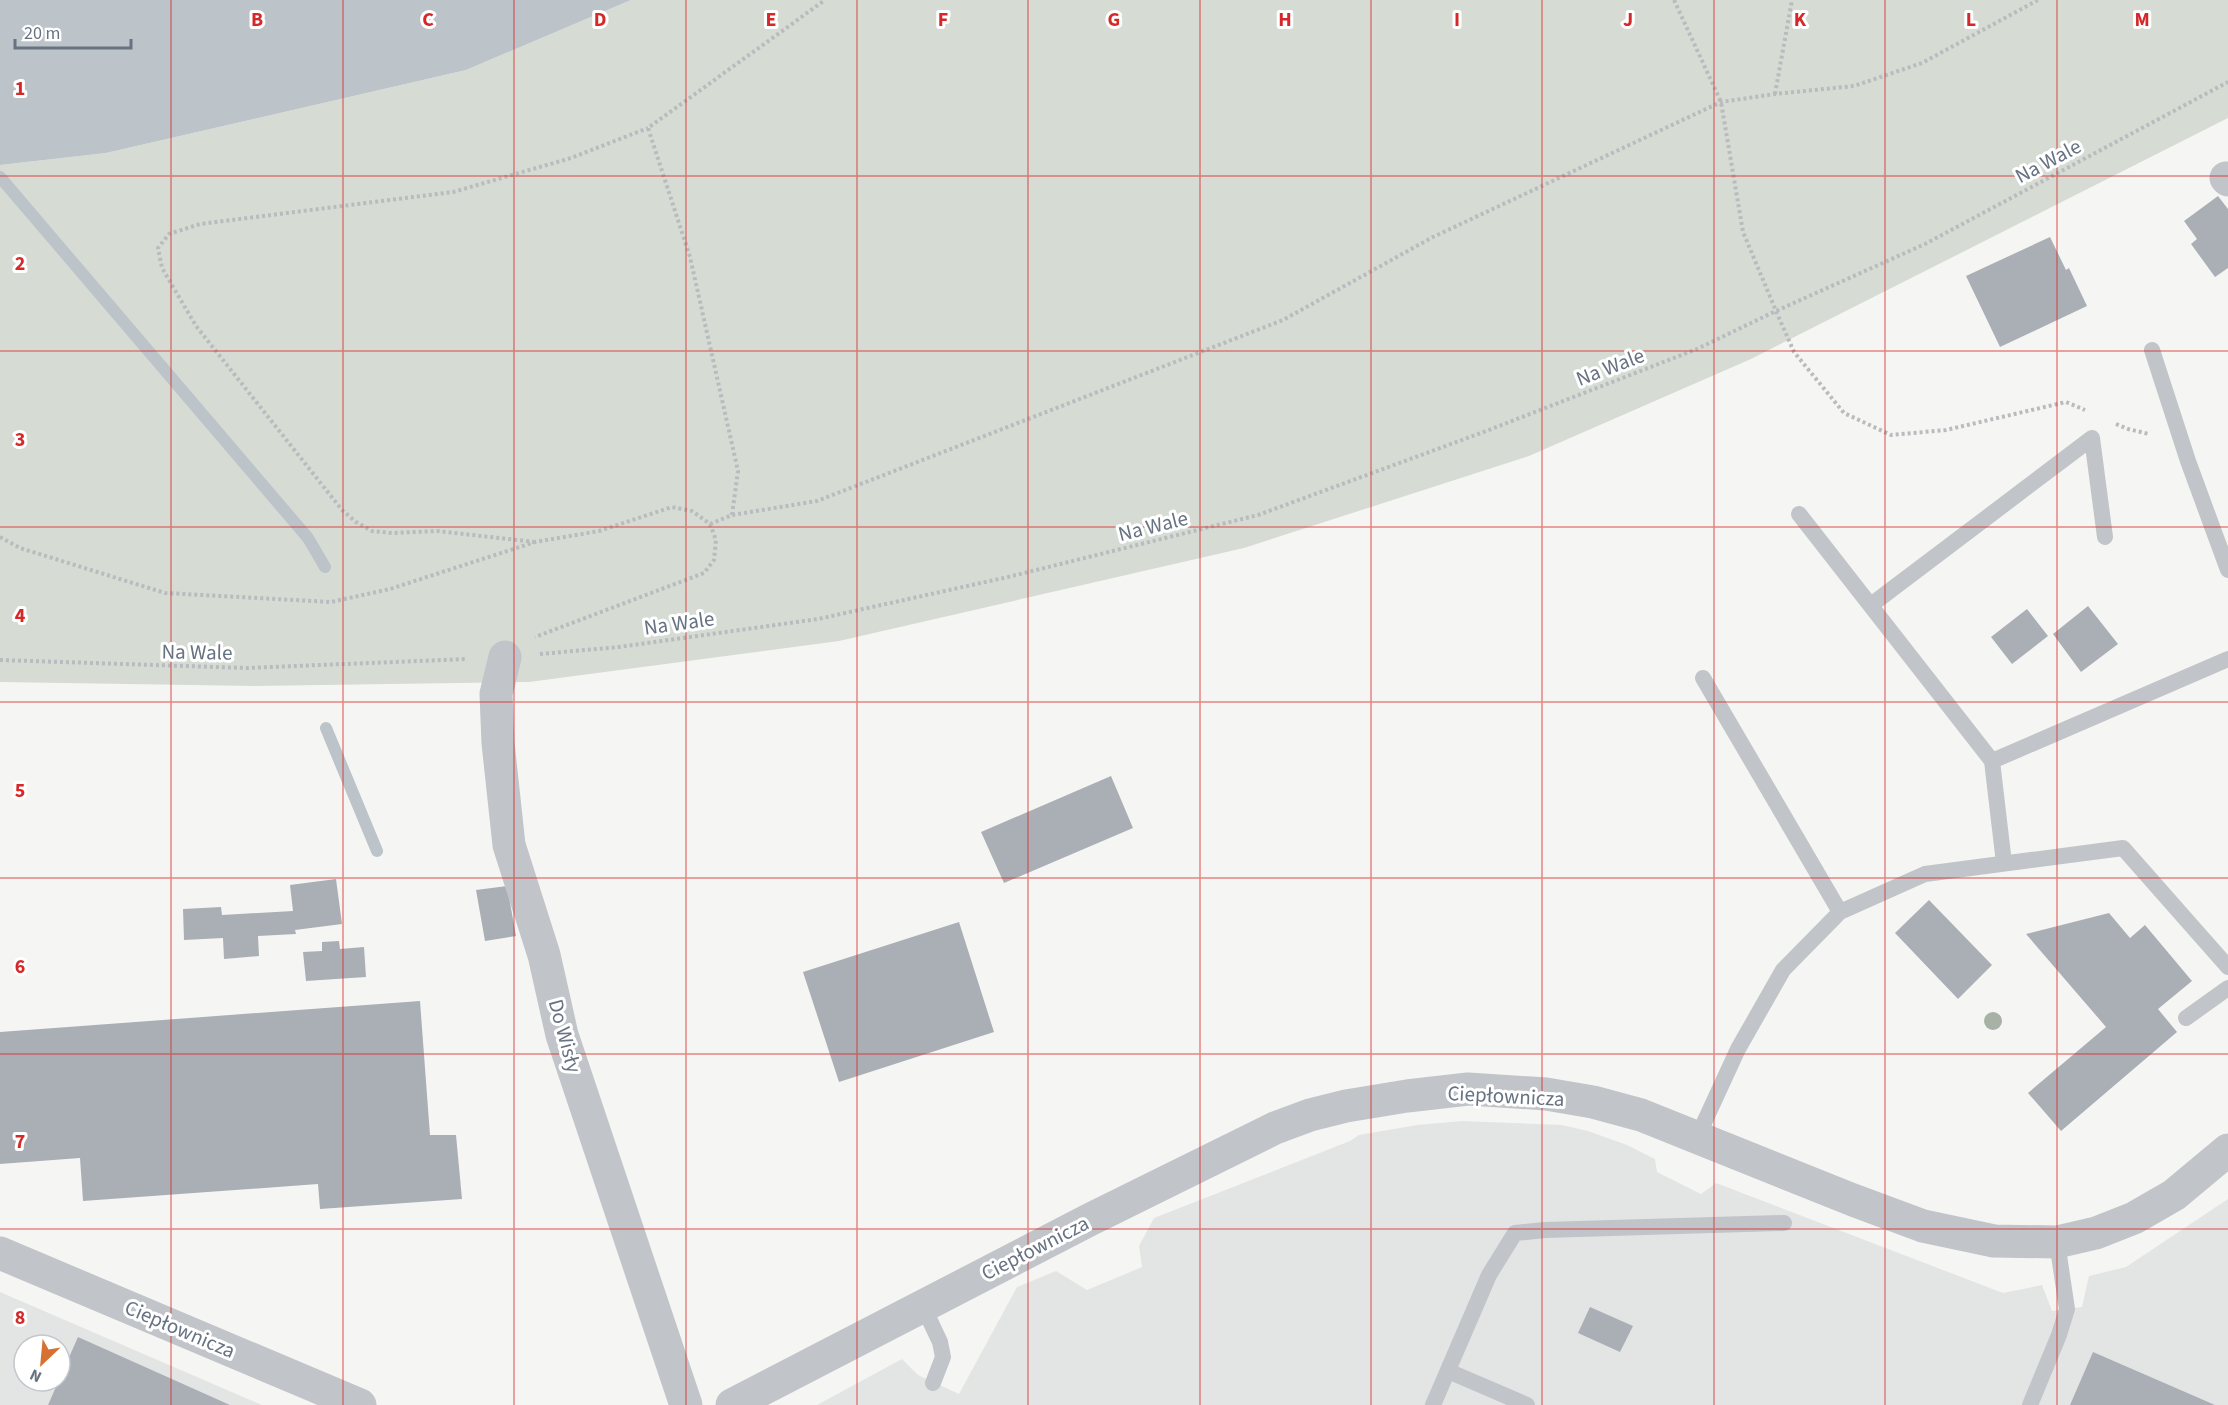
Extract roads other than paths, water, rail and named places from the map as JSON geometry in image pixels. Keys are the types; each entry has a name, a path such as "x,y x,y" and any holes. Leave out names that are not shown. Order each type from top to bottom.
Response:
{"street":[{"name":"Do Wisły","path":"505,657 496,694 498,743 509,845 544,955 562,1035 686,1405"},
{"name":"Ciepłownicza","path":"732,1405 1275,1128 1310,1115 1346,1106 1468,1089 1546,1094 1593,1102 1641,1115 1923,1226 1994,1241 2057,1242 2096,1233 2134,1218 2174,1195 2228,1150"},
{"name":"Ciepłownicza","path":"0,1253 360,1405"}],"lane":[{"path":"2152,350 2188,461 2228,570"},
{"path":"1871,605 2092,438 2105,537"},
{"path":"1799,514 1992,761 2004,863"},
{"path":"1992,761 2228,659"},
{"path":"1703,678 1840,912"},
{"path":"1697,1138 1738,1049 1784,970 1840,912 1925,874 2123,848 2228,967"},
{"path":"2186,1018 2228,988"},
{"path":"1433,1405 1489,1275 1515,1233 1545,1230 1784,1223"},
{"path":"2030,1405 2059,1335 2067,1309 2057,1242"},
{"path":"923,1306 940,1342 943,1357 933,1383"},
{"path":"1448,1371 1527,1405"}],"waterway":[{"path":"0,177 308,538 325,567"},
{"path":"326,728 377,851"}]}
